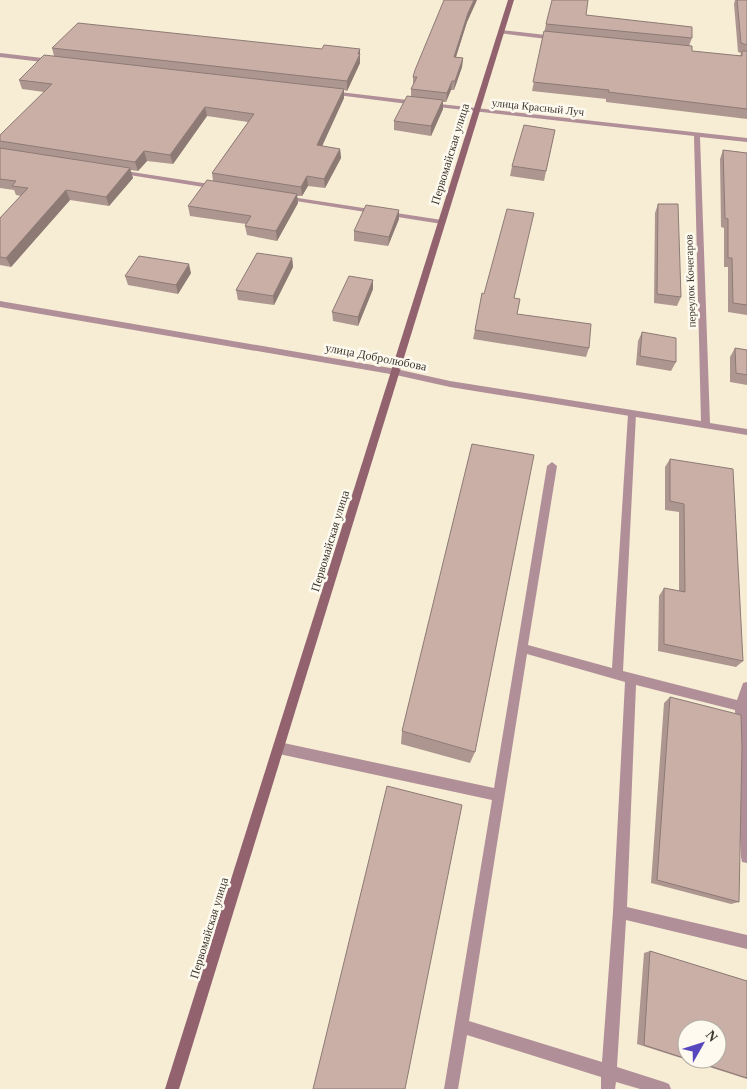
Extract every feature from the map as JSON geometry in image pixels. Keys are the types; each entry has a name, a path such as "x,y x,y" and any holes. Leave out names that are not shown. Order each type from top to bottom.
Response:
{"main road":[{"name":"Первомайская улица","path":"172,1089 511,0"}],"street":[{"path":"501,32 562,38"},
{"path":"0,55 60,62"},
{"name":"улица Красный Луч","path":"328,93 747,140"},
{"name":"переулок Кочегаров","path":"697,134 706,426"},
{"path":"110,171 227,189"},
{"path":"276,196 442,222"},
{"name":"улица Добролюбова","path":"0,304 396,372 450,384 747,432"},
{"path":"617,675 632,414"},
{"path":"451,1089 552,466"},
{"path":"522,648 617,675 741,706"},
{"path":"608,1089 620,912 631,678"},
{"path":"747,687 741,706 747,857"},
{"path":"279,748 499,795"},
{"path":"620,912 747,942"},
{"path":"461,1026 664,1089"}],"building":[{"path":"444,0 474,0 454,57 463,58 455,81 452,81 447,93 411,89 417,77 413,77 415,70"},
{"path":"552,0 588,0 586,15 692,27 692,38 546,24"},
{"path":"737,0 747,0 747,45 741,43"},
{"path":"78,23 322,49 324,45 360,49 358,54 360,54 347,81 52,48"},
{"path":"544,31 692,46 692,51 742,56 742,51 747,51 747,109 608,92 609,90 533,82"},
{"path":"44,55 344,89 317,145 340,149 324,179 307,176 301,187 212,173 254,114 205,107 170,155 144,151 135,162 0,141 0,135 52,84 19,80"},
{"path":"407,96 443,100 431,126 394,121"},
{"path":"524,125 555,130 546,171 512,166"},
{"path":"0,148 130,168 106,197 66,190 6,258 0,257 0,218 28,188 12,186 16,181 0,179"},
{"path":"723,150 747,153 747,305 733,303 732,258 728,258 728,219 725,218"},
{"path":"207,180 297,194 276,231 245,226 251,216 188,206"},
{"path":"658,204 678,204 681,297 657,294"},
{"path":"366,205 399,210 389,237 354,231"},
{"path":"507,209 534,213 514,298 520,299 517,314 591,324 589,348 475,330 482,293 484,294"},
{"path":"257,253 292,258 273,296 236,290"},
{"path":"139,256 189,264 176,285 125,276"},
{"path":"349,276 373,280 358,317 332,312"},
{"path":"642,332 676,338 676,362 640,356"},
{"path":"735,348 747,350 747,375 736,373"},
{"path":"472,444 534,455 475,752 402,731"},
{"path":"670,459 733,469 743,661 664,644 664,588 685,592 684,504 670,501"},
{"path":"670,697 741,715 739,902 657,880"},
{"path":"387,786 462,805 405,1089 313,1089"},
{"path":"650,951 747,981 747,1078 719,1069 727,1069 727,1019 677,1019 677,1056 644,1045"}]}
